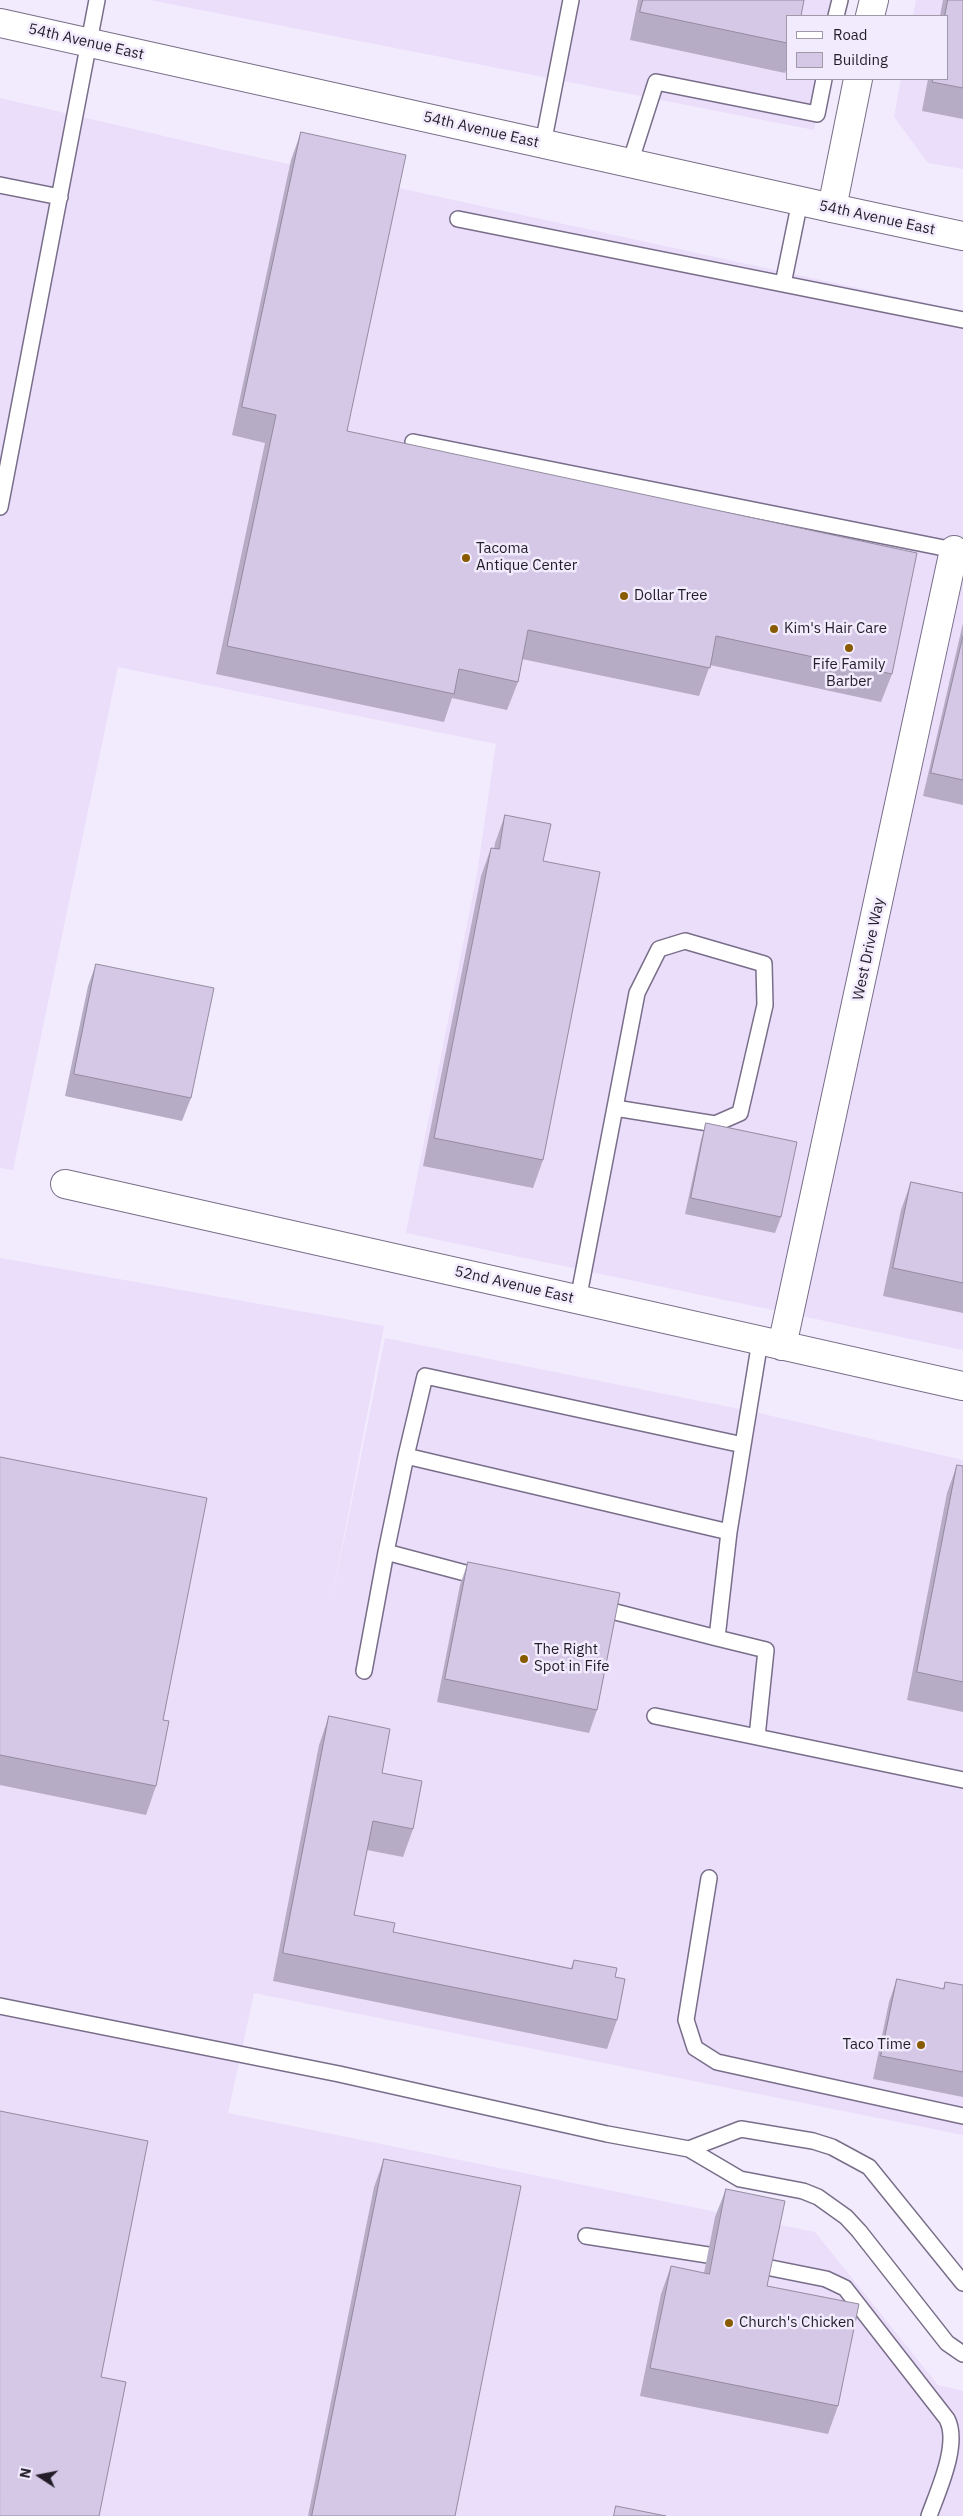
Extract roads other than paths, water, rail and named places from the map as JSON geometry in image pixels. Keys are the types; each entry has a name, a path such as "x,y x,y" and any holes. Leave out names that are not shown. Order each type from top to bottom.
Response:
{"street":[{"path":"870,15 874,0"},
{"name":"54th Avenue East","path":"0,22 963,236"},
{"path":"832,208 858,80"},
{"name":"West Drive Way","path":"771,1344 959,551"},
{"name":"52nd Avenue East","path":"65,1184 963,1386"}],"lane":[{"path":"0,507 97,0"},
{"path":"543,144 571,0"},
{"path":"836,15 840,0"},
{"path":"630,163 656,82 817,114 824,80"},
{"path":"0,185 60,197"},
{"path":"783,284 800,201"},
{"path":"458,219 963,320"},
{"path":"414,442 959,551"},
{"path":"578,1300 637,993 658,949 685,941 764,964 765,1005 740,1113 715,1124 615,1108"},
{"path":"716,1638 729,1532 743,1445 771,1344"},
{"path":"364,1671 386,1552 425,1376 743,1445"},
{"path":"406,1456 729,1532"},
{"path":"386,1552 500,1582"},
{"path":"584,1604 766,1650 756,1737"},
{"path":"655,1716 963,1780"},
{"path":"709,1878 686,2020 695,2048 717,2062 963,2116"},
{"path":"0,2006 338,2074 607,2134 689,2149 740,2179 803,2191 831,2205 846,2216 947,2343 963,2354"},
{"path":"689,2149 741,2128 813,2141 851,2156 869,2167 963,2283"},
{"path":"586,2236 708,2255"},
{"path":"766,2267 826,2279 842,2286 947,2419 952,2436 950,2453 929,2516"}],"place":[{"name":"Tacoma Antique Center","path":"466,558"},
{"name":"Dollar Tree","path":"624,596"},
{"name":"Kim's Hair Care","path":"774,629"},
{"name":"Fife Family Barber","path":"849,648"},
{"name":"The Right Spot in Fife","path":"524,1659"},
{"name":"Taco Time","path":"921,2045"},
{"name":"Church's Chicken","path":"729,2323"}]}
